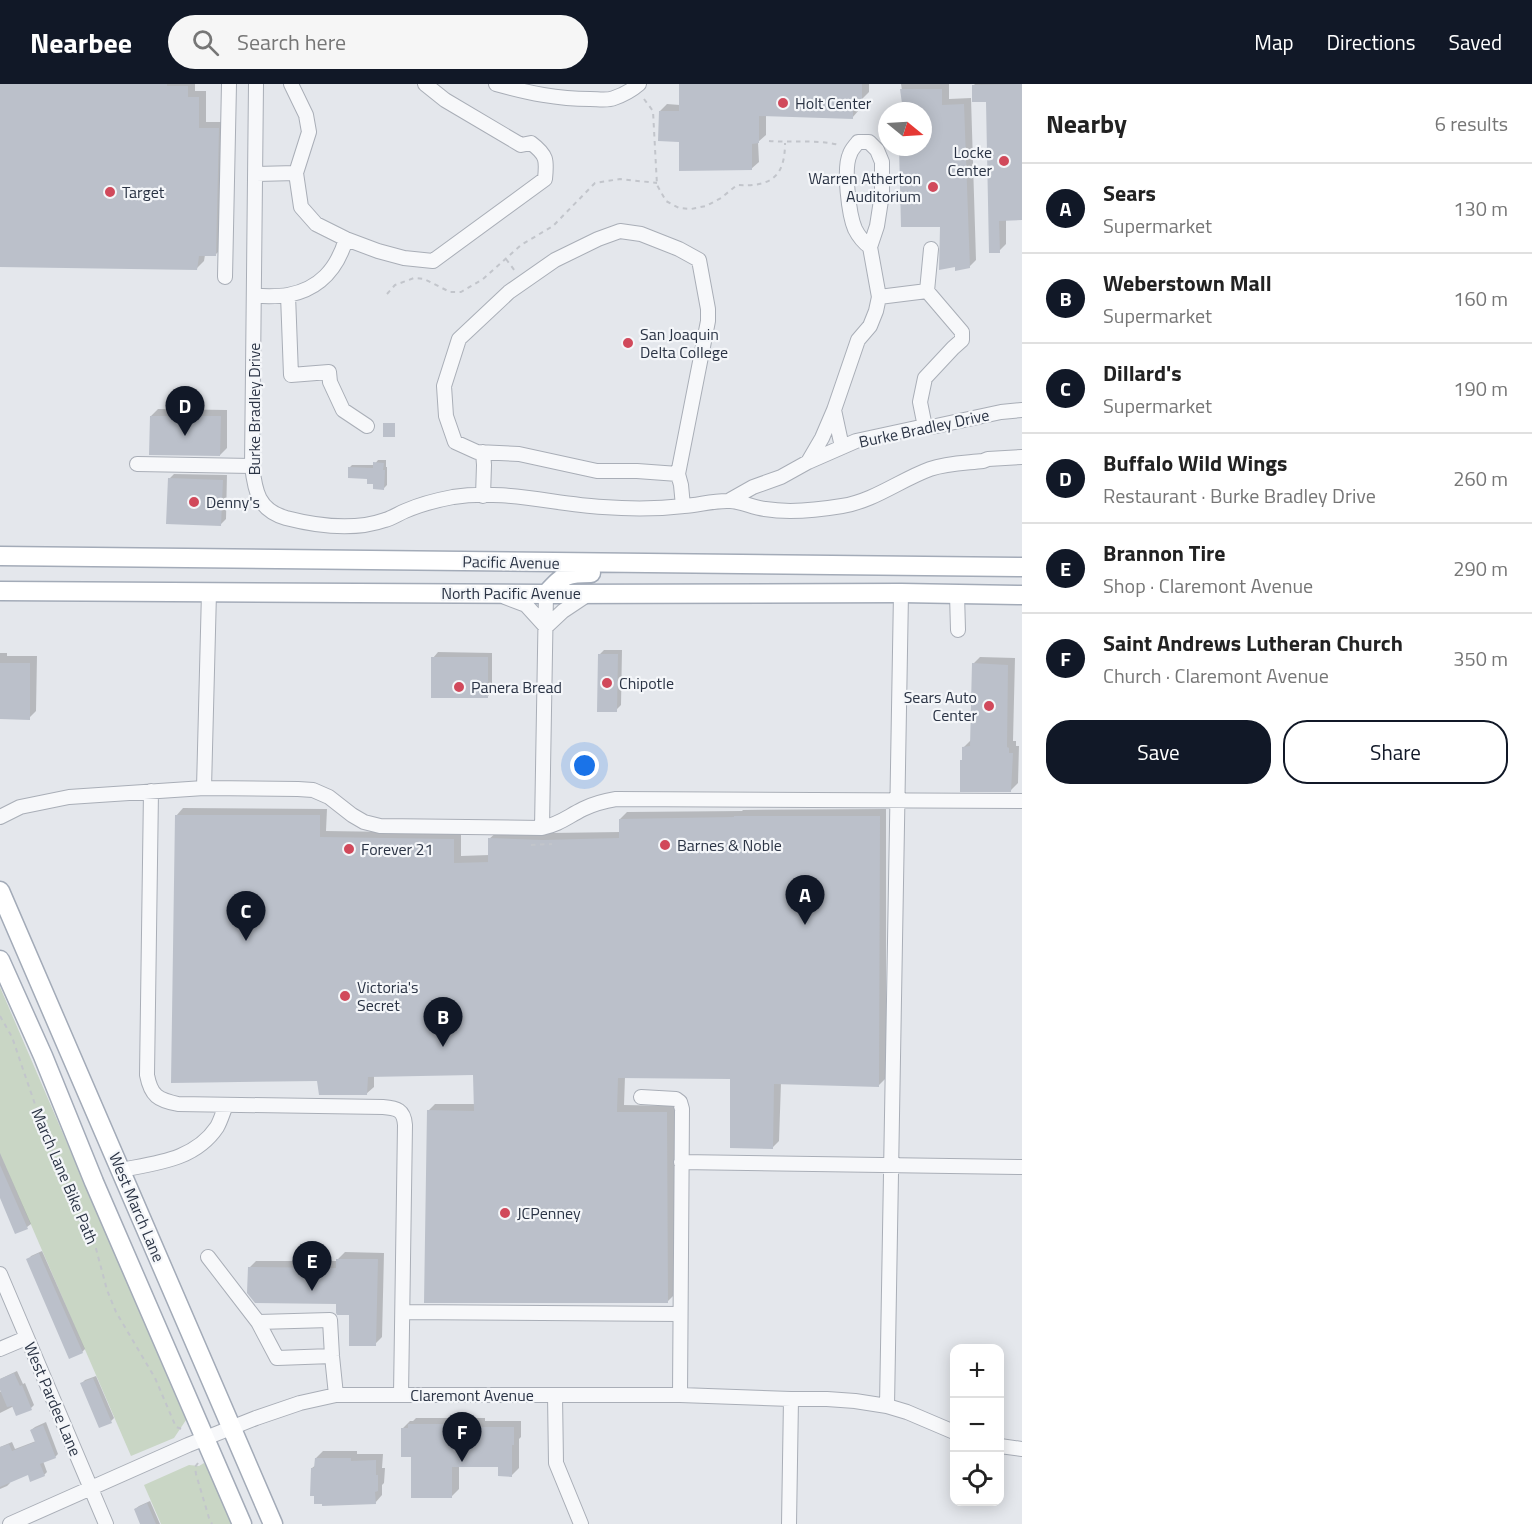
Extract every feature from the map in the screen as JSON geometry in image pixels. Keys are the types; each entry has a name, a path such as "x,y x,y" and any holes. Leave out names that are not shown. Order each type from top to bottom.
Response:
{"main road":[{"name":"Pacific Avenue","path":"0,556 1022,567"},
{"path":"546,594 561,578 572,573 670,573 684,564"},
{"name":"North Pacific Avenue","path":"0,591 1022,595"},
{"name":"West March Lane","path":"0,891 273,1524"},
{"name":"West March Lane","path":"0,960 242,1524"}],"street":[{"path":"225,278 229,84"},
{"name":"Burke Bradley Drive","path":"256,84 252,466 256,495 269,510 282,517 331,525 369,525 424,503 455,497 483,496 507,496 603,507 683,507 730,500 753,487 782,477 808,462 870,438 1001,412 1022,410"},
{"path":"291,84 306,116 309,132 296,173 301,207 316,224 346,239 404,258 433,261 545,179 547,163 540,150 531,143 521,145 445,100 425,84"},
{"path":"496,84 533,94 566,99 612,99 637,85"},
{"path":"808,462 822,438 858,340 870,326 879,297 870,247 877,225 882,194 882,162 877,150 869,142 858,142 849,154 846,176 854,227 862,241 870,247"},
{"path":"256,174 296,173"},
{"path":"678,474 597,471 519,454 477,452 455,442 446,416 444,386 459,339 509,292 555,260 620,231 641,234 679,249 699,260 708,321 678,474 683,507"},
{"path":"254,296 288,295 313,288 330,272 346,239"},
{"path":"925,427 920,402 925,378 962,340 962,332 927,291 931,249"},
{"path":"879,297 927,291"},
{"path":"288,295 291,375 329,372 330,382 343,410 367,426"},
{"path":"834,410 842,447"},
{"path":"483,452 483,496"},
{"name":"Burke Bradley Drive","path":"730,500 766,510 808,510 846,506 868,499 916,475 941,466 1022,457"},
{"path":"137,464 252,466"},
{"path":"204,788 209,592"},
{"path":"494,593 526,605 546,627"},
{"path":"546,627 563,611 590,593"},
{"path":"887,1406 901,593"},
{"path":"542,828 546,594"},
{"path":"957,594 958,630"},
{"path":"0,817 20,807 69,797 204,788 313,790 329,797 364,822 380,826 542,828 562,822 583,809 616,799 1022,801"},
{"path":"151,791 147,1075 149,1086 154,1095 166,1102 178,1104 383,1107 395,1108 405,1117 401,1395"},
{"path":"641,1097 676,1099 680,1102 682,1109 680,1395"},
{"path":"121,1170 180,1157 202,1143 217,1126 226,1105"},
{"path":"681,1162 1022,1167"},
{"path":"208,1257 258,1322 278,1358 332,1356"},
{"name":"West Pardee Lane","path":"0,1274 106,1524"},
{"path":"403,1312 680,1314"},
{"path":"258,1322 330,1320 336,1395"},
{"path":"0,1349 26,1338"},
{"name":"Claremont Avenue","path":"9,1524 232,1427 291,1406 336,1395 680,1395 827,1399 887,1406 950,1430"},
{"path":"555,1395 556,1463 581,1524"},
{"path":"789,1524 791,1399"},
{"path":"1004,1447 1022,1449"}],"path":[{"path":"637,85 653,111 657,183 666,201 679,208 691,209 706,206 737,185 765,183 775,178 785,158 785,143"},
{"path":"769,141 825,142 854,148"},
{"path":"387,294 395,285 414,278 424,279 450,292 461,292 483,279 521,245 554,226 595,183 620,179 657,183"},
{"path":"506,259 518,274"},
{"path":"531,845 552,844"},
{"name":"March Lane Bike Path","path":"0,1016 12,1037 60,1170 90,1226 107,1290 116,1312 155,1378 176,1427 182,1430"},
{"path":"200,1461 195,1467 196,1474 212,1524"}],"green space":[{"path":"0,987 186,1420 174,1438 131,1456 0,1153"},
{"path":"204,1463 232,1524 161,1524 144,1485 189,1465 199,1466"}],"building":[{"name":"Target","path":"0,84 188,86 188,97 199,97 199,128 219,128 216,256 199,256 197,270 0,267"},
{"path":"679,84 862,84 862,100 853,100 853,119 759,116 759,143 752,144 752,170 679,171 679,142 658,141 659,111 679,111"},
{"name":"Locke Center","path":"1022,84 1022,220 999,221 1000,253 989,253 986,102 972,102 972,85"},
{"name":"Warren Atherton Auditorium","path":"900,89 942,89 942,105 964,104 970,268 955,271 955,267 939,270 940,227 901,227 899,156 932,156 932,102 902,102"},
{"path":"150,416 221,416 220,456 149,455"},
{"path":"383,423 395,423 395,437 383,437"},
{"path":"373,462 384,463 384,490 373,489 373,484 367,484 367,479 348,478 348,467 373,468"},
{"name":"Denny's","path":"168,478 223,480 221,526 166,524"},
{"name":"Chipotle","path":"598,654 618,654 617,712 597,712"},
{"name":"Panera Bread","path":"431,657 488,657 488,698 431,698"},
{"path":"0,663 30,663 30,720 0,719"},
{"name":"Sears Auto Center","path":"972,663 1008,665 1007,747 1009,753 1013,753 1011,792 960,792 962,747 970,746"},
{"path":"175,815 320,815 320,837 454,839 454,863 488,862 488,838 543,840 619,838 619,819 880,816 879,1087 774,1084 773,1149 730,1148 730,1079 618,1078 617,1112 667,1112 668,1303 424,1303 427,1110 474,1111 473,1075 368,1077 367,1095 319,1095 317,1081 171,1083"},
{"path":"0,1165 28,1229 15,1234 0,1198"},
{"path":"39,1253 83,1353 69,1359 26,1259"},
{"path":"336,1259 378,1259 376,1346 349,1346 349,1315 337,1315 336,1304 255,1303 247,1293 248,1267 336,1268"},
{"path":"14,1373 20,1386 22,1385 32,1410 16,1416 12,1406 7,1407 0,1390 0,1379"},
{"path":"93,1378 112,1423 99,1428 80,1383"},
{"path":"408,1424 478,1424 478,1427 514,1427 512,1477 498,1476 498,1467 452,1467 452,1498 411,1498 411,1457 401,1457 401,1428 408,1428"},
{"path":"43,1425 56,1458 40,1464 45,1476 30,1482 28,1475 0,1487 0,1447 9,1444 12,1451 35,1442 30,1430"},
{"path":"315,1458 351,1458 351,1461 376,1460 378,1491 375,1492 376,1504 322,1506 322,1504 314,1504 314,1496 310,1496 311,1468 314,1468"},
{"path":"147,1503 156,1524 140,1524 134,1509"}],"place":[{"name":"Holt Center","path":"783,103"},
{"name":"Locke Center","path":"1004,161"},
{"name":"Warren Atherton Auditorium","path":"933,187"},
{"name":"Target","path":"110,192"},
{"name":"San Joaquin Delta College","path":"628,343"},
{"name":"Buffalo Wild Wings","path":"185,436"},
{"name":"Denny's","path":"194,502"},
{"name":"Chipotle","path":"607,683"},
{"name":"Panera Bread","path":"459,687"},
{"name":"Sears Auto Center","path":"989,706"},
{"name":"Barnes & Noble","path":"665,845"},
{"name":"Forever 21","path":"349,849"},
{"name":"Sears","path":"805,925"},
{"name":"Dillard's","path":"246,941"},
{"name":"Victoria's Secret","path":"345,996"},
{"name":"Weberstown Mall","path":"443,1047"},
{"name":"JCPenney","path":"505,1213"},
{"name":"Brannon Tire","path":"312,1291"},
{"name":"Saint Andrews Lutheran Church","path":"462,1462"}]}
